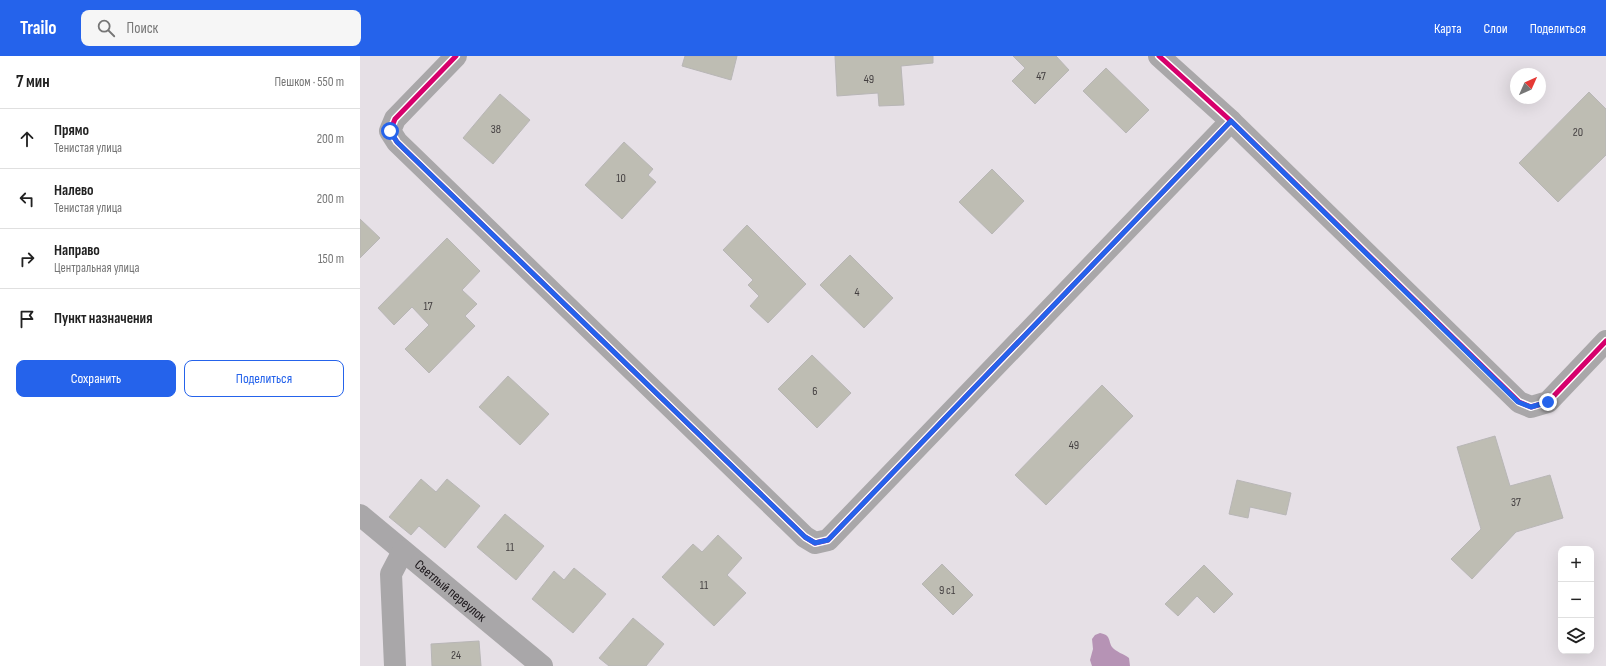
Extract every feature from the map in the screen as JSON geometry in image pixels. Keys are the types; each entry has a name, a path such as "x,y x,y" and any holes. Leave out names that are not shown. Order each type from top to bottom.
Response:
{"street":[{"path":"456,56 395,119 390,131 397,142 805,537 815,543 828,540 1231,121"},
{"path":"1159,56 1231,121 1518,402 1531,407 1548,402 1606,341"},
{"name":"Светлый переулок","path":"360,515 542,666"},
{"path":"395,666 391,574 404,551"}],"shaded area":[{"path":"1100,633 1108,636 1114,649 1129,658 1130,666 1092,666 1090,660 1093,649 1092,639 1095,635"}],"building":[{"path":"685,56 737,56 731,80 682,66"},
{"path":"835,56 933,56 933,63 901,66 904,105 879,106 878,93 837,96"},
{"path":"1013,56 1056,56 1069,70 1035,104 1012,81 1025,68"},
{"path":"1106,68 1149,110 1126,133 1083,91"},
{"path":"1589,92 1606,109 1606,155 1558,202 1519,163"},
{"path":"500,94 530,120 493,164 463,138"},
{"path":"624,142 653,169 648,175 656,182 622,219 585,185"},
{"path":"992,169 1024,201 992,234 959,202"},
{"path":"360,219 380,238 360,258"},
{"path":"747,225 806,284 768,323 750,306 759,296 748,285 753,280 723,250"},
{"path":"447,238 480,271 462,290 477,304 465,316 475,326 429,373 405,349 429,325 412,307 394,325 378,308"},
{"path":"850,255 893,298 864,328 820,285"},
{"path":"812,355 851,393 817,428 778,389"},
{"path":"508,376 549,414 520,445 479,407"},
{"path":"1102,385 1133,416 1046,505 1015,475"},
{"path":"1495,436 1510,486 1550,475 1563,518 1516,532 1472,579 1451,559 1481,529 1457,447"},
{"path":"421,479 436,492 447,479 480,506 445,548 419,526 411,535 389,517"},
{"path":"1237,480 1291,493 1286,515 1250,507 1248,518 1229,514"},
{"path":"505,514 544,546 516,580 477,547"},
{"path":"718,535 742,558 727,575 746,593 714,626 662,577 693,544 702,552"},
{"path":"942,564 973,595 953,615 922,584"},
{"path":"1204,565 1233,594 1214,613 1197,596 1178,616 1165,604"},
{"path":"574,568 606,594 573,633 532,599 554,571 564,580"},
{"path":"633,618 664,644 646,666 609,666 599,658"},
{"path":"479,641 481,666 432,666 431,644"}],"cycle path":[{"path":"456,56 395,119 390,131 397,142 805,537 815,543 828,540 1231,121"},
{"path":"1159,56 1231,121 1519,402 1531,407 1548,402 1606,341"}],"route":[{"path":"390,131 397,142 805,537 815,543 828,540 1231,121 1518,402 1531,407 1548,402"}]}
